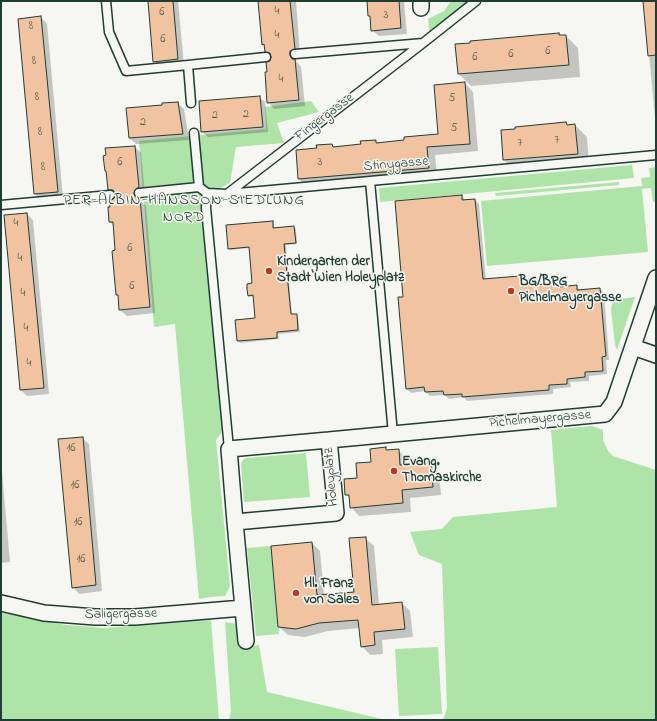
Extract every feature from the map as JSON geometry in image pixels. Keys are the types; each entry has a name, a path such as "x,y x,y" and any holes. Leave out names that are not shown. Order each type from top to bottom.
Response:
{"street":[{"name":"Pichelmayergasse","path":"329,440 605,414 614,402 656,278"},
{"path":"633,347 656,355"},
{"name":"Holeyplatz","path":"229,449 329,440 336,513 235,522"},
{"path":"229,449 246,641"},
{"name":"Saligergasse","path":"1,603 44,613 95,617 135,617 243,608"}],"lane":[{"path":"106,1 109,32 126,71 266,57"},
{"name":"Fingergasse","path":"227,194 424,43 476,1"},
{"path":"295,54 424,43"},
{"path":"188,65 191,104"},
{"path":"194,133 199,187"},
{"name":"Stinygasse","path":"207,193 227,194 656,155"},
{"path":"370,181 393,434"},
{"path":"139,193 199,187 207,193 206,208 229,449"},
{"path":"1,205 110,195"}],"green space":[{"path":"451,1 471,1 430,35 428,19 444,11"},
{"path":"311,101 319,112 277,123 284,143 236,147 230,183 201,198 223,431 216,440 230,586 225,596 199,599 175,324 154,327 139,141 266,129 265,107"},
{"path":"632,165 634,178 380,202 379,188"},
{"path":"656,167 656,202 653,202 651,188 642,189 648,252 487,266 481,201 642,186 641,178 650,177 649,168"},
{"path":"619,182 619,185 496,196 495,193"},
{"path":"635,297 617,350 615,345 611,309 612,304 619,299"},
{"path":"592,426 603,430 603,440 608,451 613,456 656,470 656,720 443,720 447,708 442,564 419,555 410,532 442,529 453,517 557,507 551,430"},
{"path":"306,453 310,497 244,502 241,464 243,460 246,458"},
{"path":"271,546 279,634 256,636 247,548"},
{"path":"1,612 66,625 104,628 211,620 219,720 1,720"},
{"path":"225,622 238,624 240,648 259,645 267,692 382,719 418,720 229,720 231,711"},
{"path":"438,647 442,714 399,716 395,649"}],"building":[{"path":"148,1 173,1 178,59 153,62"},
{"path":"258,1 290,1 295,49 290,51 290,55 292,59 295,59 299,100 267,103 265,72 267,72 266,62 270,61 271,57 270,53 265,52 264,44 262,45"},
{"path":"367,1 399,1 401,28 371,31"},
{"path":"643,1 656,1 656,55 648,56"},
{"path":"41,16 58,192 34,194 18,19"},
{"path":"559,33 559,35 566,35 569,65 458,74 455,44 470,43 470,41"},
{"path":"465,82 470,144 427,147 429,168 298,179 296,150 317,148 316,145 332,144 333,147 361,144 360,141 376,140 376,143 404,140 404,137 438,134 434,85"},
{"path":"260,96 263,127 201,132 199,101"},
{"path":"178,102 183,134 129,138 126,108"},
{"path":"566,122 567,125 575,124 578,154 503,160 501,130 515,129 515,127"},
{"path":"135,146 139,187 134,193 135,196 140,198 150,307 119,310 118,295 116,295 112,251 115,250 113,222 109,222 108,207 110,207 109,201 115,197 115,194 113,190 108,190 103,156 106,155 105,148"},
{"path":"462,195 462,200 475,199 483,279 520,276 521,286 558,283 559,287 577,285 577,290 600,288 606,356 602,357 603,371 585,372 585,377 567,379 567,384 549,385 549,390 462,397 462,394 444,395 443,391 425,392 424,387 406,389 398,297 403,297 395,201"},
{"path":"27,213 44,388 20,390 4,215"},
{"name":"Kindergarten der Stadt Wien Holeyplatz","path":"273,221 273,228 294,226 296,243 284,244 291,314 297,314 298,330 277,332 277,338 237,341 235,320 255,318 253,295 248,296 247,289 247,284 252,283 249,247 228,249 226,225"},
{"path":"83,437 96,585 72,588 58,439"},
{"name":"Evang. Thomaskirche","path":"386,447 386,450 399,449 400,465 431,462 433,487 402,490 403,503 350,508 349,495 345,495 344,479 357,478 356,463 371,462 370,449"},
{"name":"Hl. Franz von Sales","path":"366,537 372,605 402,602 405,629 374,632 375,645 361,647 358,620 319,623 296,629 278,627 271,546 312,542 317,595 354,592 349,538"}],"place":[{"name":"Kindergarten der Stadt Wien Holeyplatz","path":"269,271"},
{"name":"BG/BRG Pichelmayergasse","path":"511,291"},
{"name":"Evang. Thomaskirche","path":"394,471"},
{"name":"Hl. Franz von Sales","path":"296,593"}],"district":[{"name":"PER-ALBIN-HANSSON-SIEDLUNG NORD","path":"184,210"}]}
